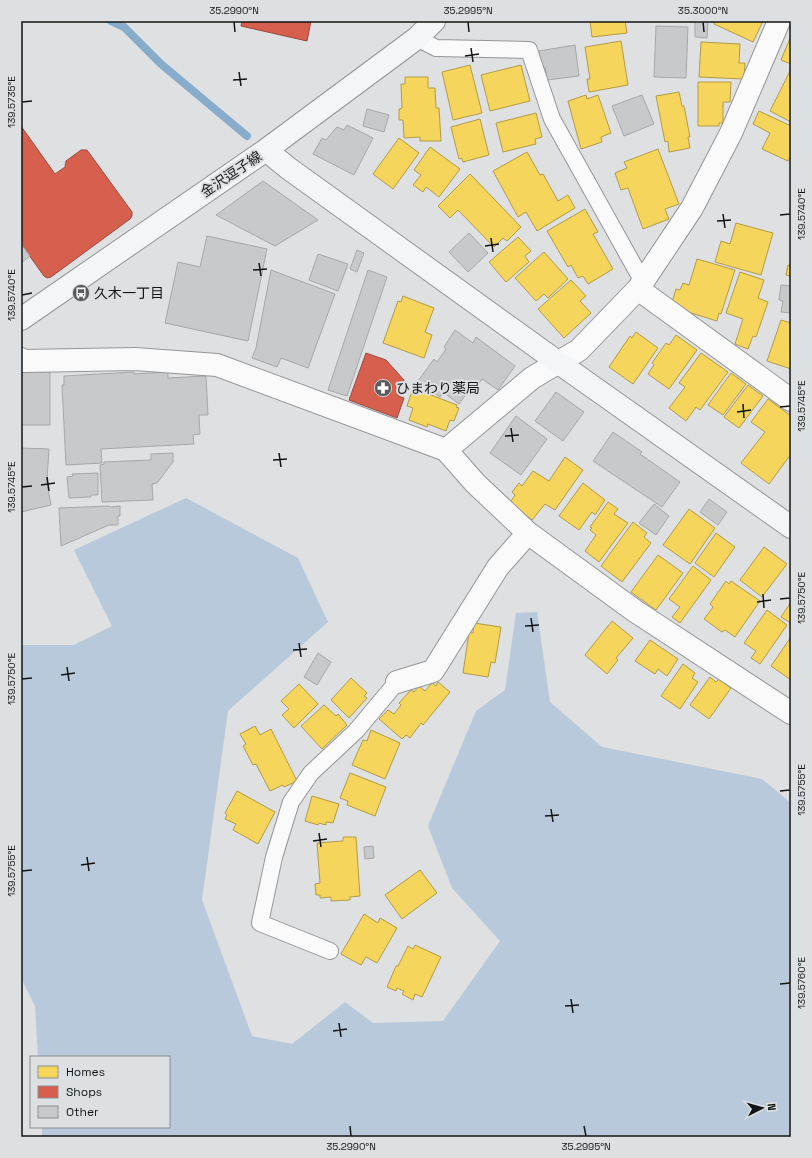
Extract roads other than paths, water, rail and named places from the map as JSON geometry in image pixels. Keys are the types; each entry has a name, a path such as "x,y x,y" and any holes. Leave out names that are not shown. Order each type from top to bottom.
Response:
{"street":[{"name":"金沢逗子線","path":"21,319 266,150 417,38 434,21"},
{"path":"446,450 532,378 579,350 641,286 692,208 730,133 779,21"},
{"path":"266,150 288,168 559,363 791,527"},
{"path":"641,286 791,400"},
{"path":"21,359 24,361 135,359 216,365 446,450 475,482 528,533 635,611 791,713"},
{"path":"397,682 433,671 498,567 528,533"}],"lane":[{"path":"417,38 436,48 529,50 552,119 641,286"},
{"path":"330,951 260,923 274,857 291,802 311,773 356,731 397,682"}],"waterway":[{"path":"111,21 124,27 161,64 247,136"}],"place":[{"name":"久木一丁目","path":"81,293"},
{"name":"ひまわり薬局","path":"383,388"}]}
